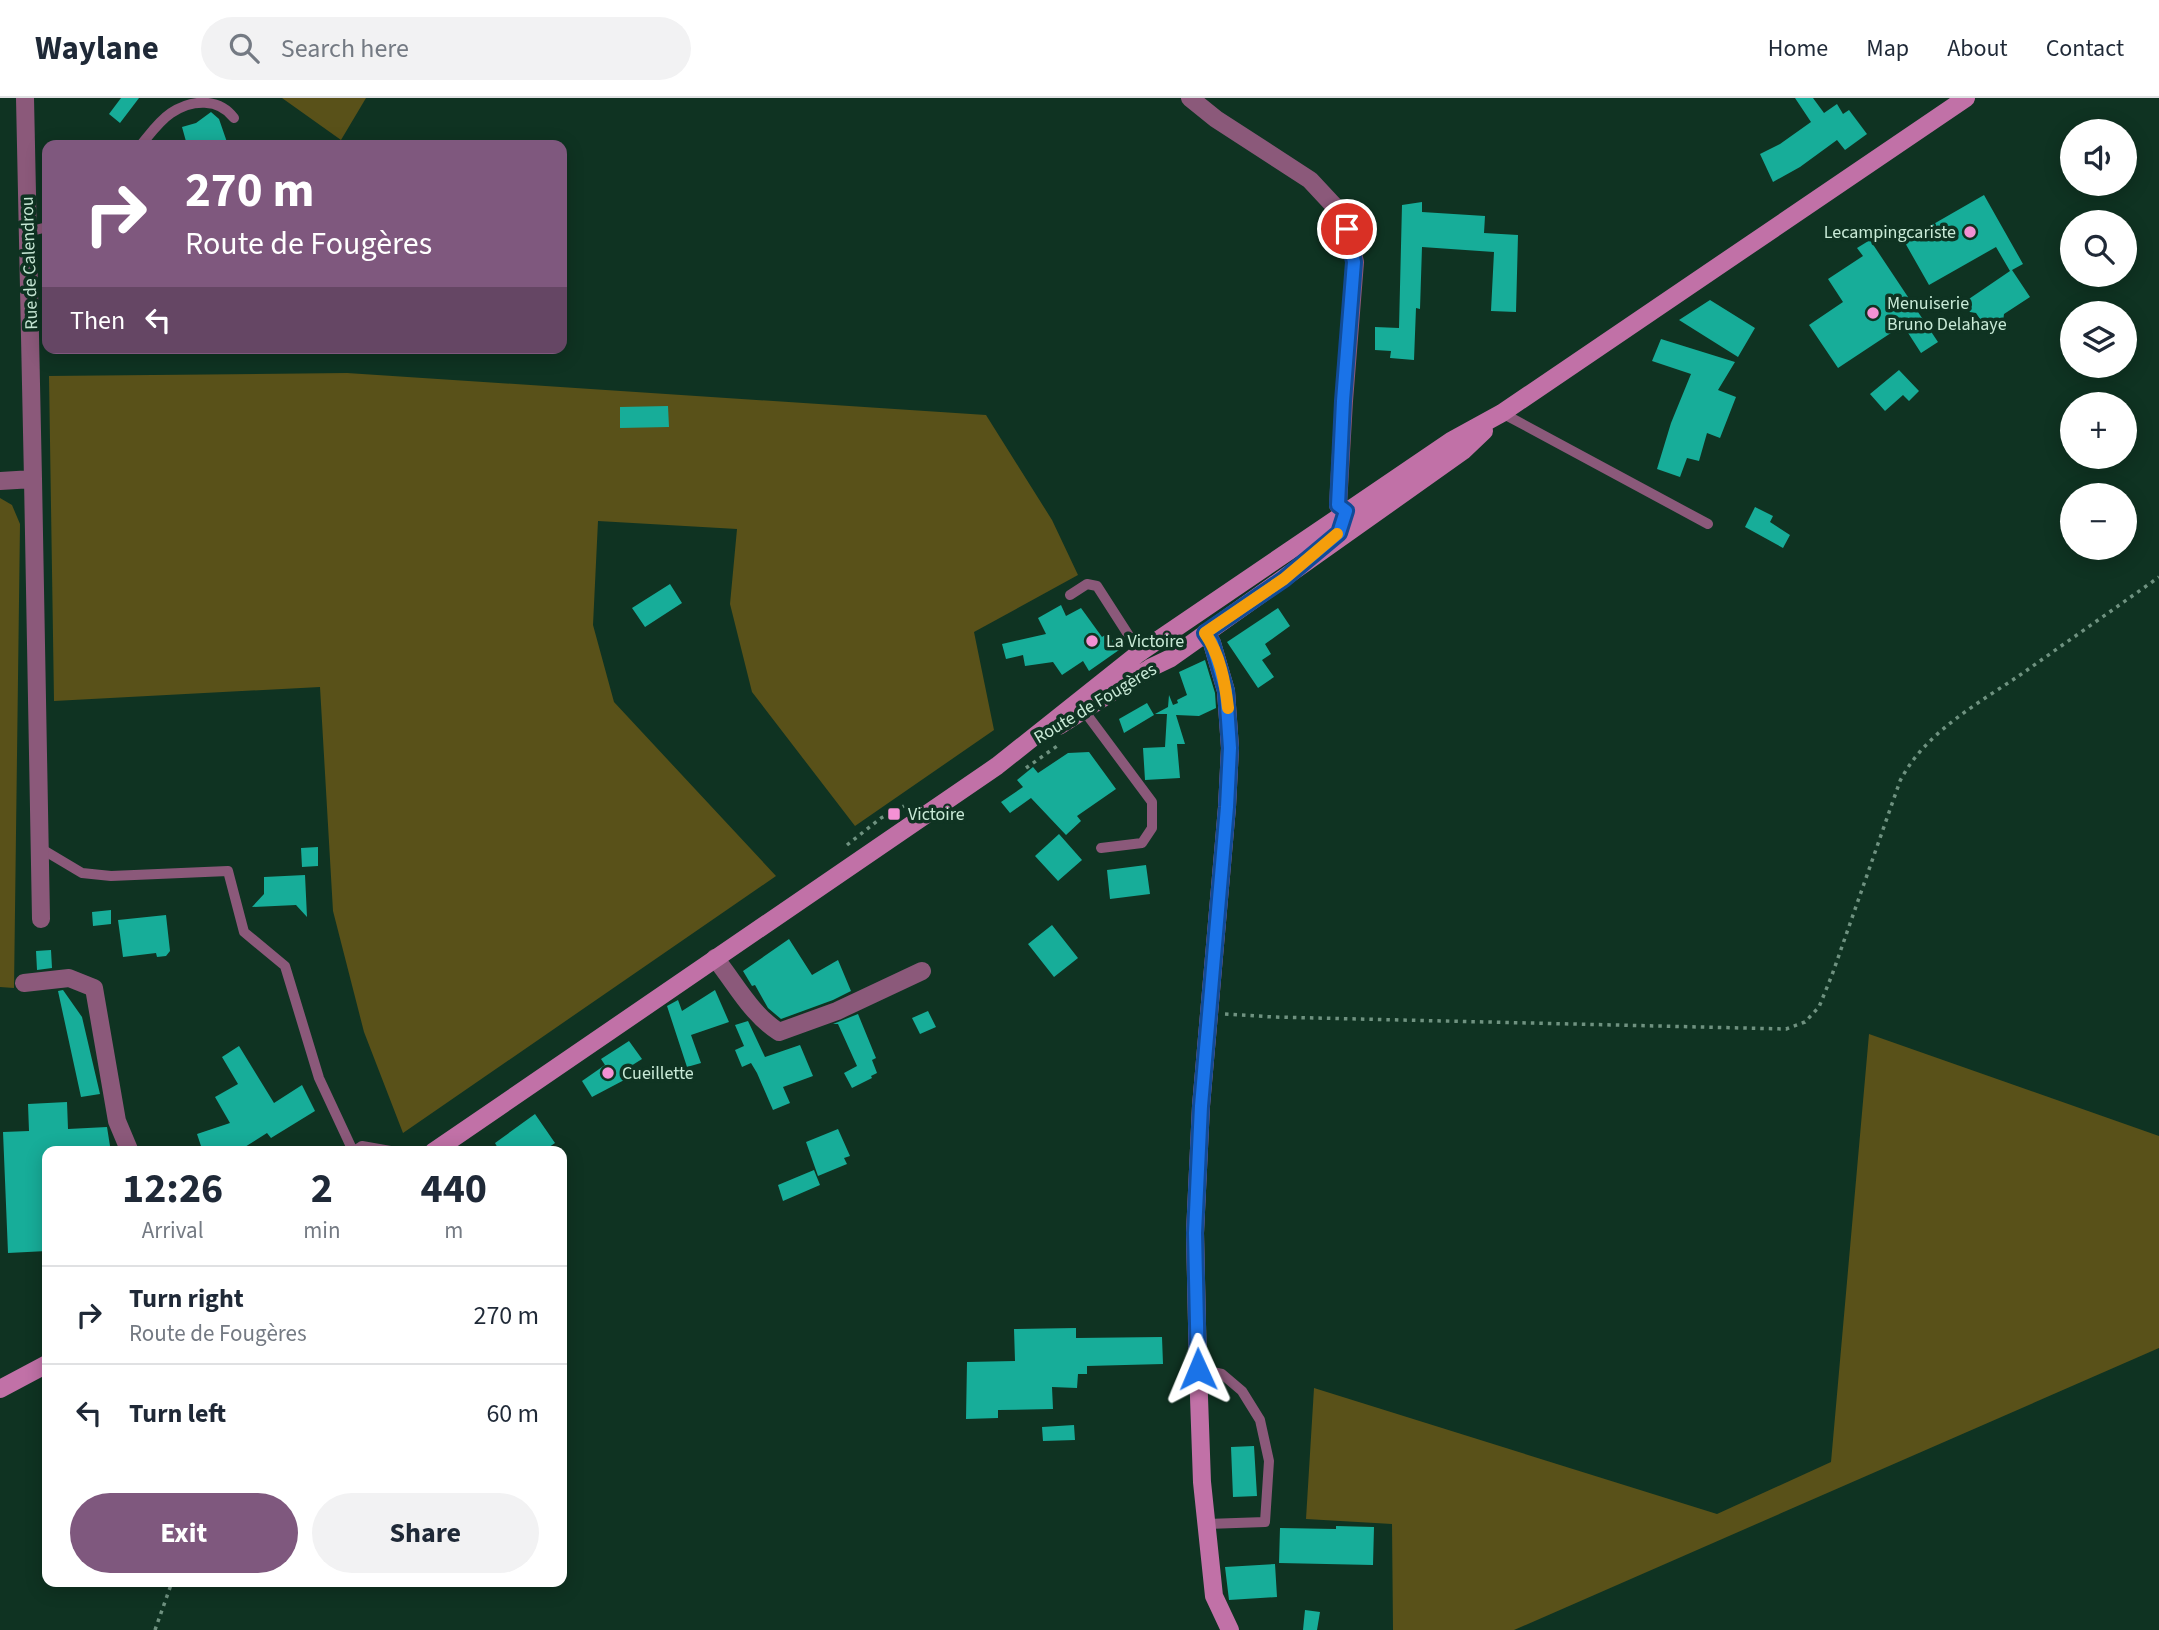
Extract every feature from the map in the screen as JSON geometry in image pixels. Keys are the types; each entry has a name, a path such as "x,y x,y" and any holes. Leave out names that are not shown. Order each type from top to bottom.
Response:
{"main road":[{"path":"442,1146 1145,661 1174,630 1346,511 1451,441 1502,413 1966,98"},
{"name":"Route de Fougères","path":"1019,748 1084,712 1145,661 1171,658 1463,451 1502,413"},
{"path":"1346,511 1370,518"},
{"name":"Route de Fougères","path":"1284,579 1339,533 1346,511"},
{"name":"Route de Fougères","path":"1205,633 1212,614 1269,564"},
{"path":"1174,630 1205,633 1216,655 1226,691 1230,748 1208,1013 1195,1233 1202,1482 1214,1595 1230,1630"},
{"path":"0,1389 42,1367"}],"street":[{"name":"Rue de Calendrou","path":"25,98 41,919"},
{"path":"1191,98 1216,119 1310,180 1337,209 1347,229 1354,262 1338,505 1346,511"},
{"path":"0,481 33,479"},
{"path":"715,958 746,1001 765,1022 779,1031 837,1011 922,971"},
{"path":"24,983 69,978 94,988 117,1121 127,1146"}],"lane":[{"path":"145,140 170,113 186,105 213,101 222,103 234,118"},
{"path":"28,232 42,228"},
{"path":"1502,413 1709,524"},
{"path":"1070,595 1087,583 1097,586 1145,661"},
{"path":"1084,712 1152,802 1152,828 1142,843 1101,848"},
{"path":"40,848 82,873 111,876 228,871 244,932 285,966 319,1078 350,1146"},
{"path":"1198,1369 1222,1374 1242,1391 1260,1420 1269,1461 1265,1522 1207,1524"}],"path":[{"path":"1208,1013 1273,1017 1772,1028 1796,1026 1805,1022 1819,1007 1900,781 1917,753 1979,704 2159,578"},
{"path":"155,1630 170,1587"}],"shaded area":[{"path":"282,98 366,98 341,140"},
{"path":"347,373 986,415 1052,520 1078,575 974,632 994,730 855,826 752,692 730,604 737,529 598,521 593,625 614,702 776,876 403,1133 364,1032 333,911 320,687 54,701 49,376"},
{"path":"0,498 12,505 20,524 14,988 0,987"},
{"path":"1869,1034 2159,1136 2159,1348 1514,1630 1393,1630 1392,1524 1306,1519 1314,1388 1717,1514 1831,1462"}],"building":[{"path":"121,98 139,98 120,123 109,114"},
{"path":"1795,98 1813,98 1824,113 1837,104 1843,114 1849,110 1867,134 1845,150 1837,140 1800,167 1773,182 1760,154 1780,144 1811,122"},
{"path":"211,112 219,119 226,140 186,140 182,127 196,123"},
{"path":"1984,195 2023,264 2012,270 2030,297 2004,314 2003,322 1996,330 1986,328 1976,313 1970,312 1963,303 2010,271 1996,247 1929,285 1904,241"},
{"path":"1422,202 1422,212 1485,216 1484,233 1518,235 1516,312 1491,311 1494,252 1422,247 1420,309 1416,308 1414,360 1390,358 1391,351 1375,350 1375,327 1399,328 1402,205"},
{"name":"Menuiserie Bruno Delahaye","path":"1870,240 1938,342 1921,353 1903,325 1838,368 1809,325 1843,302 1828,279 1863,256 1857,248"},
{"path":"1710,300 1755,328 1738,357 1679,320"},
{"path":"1661,339 1735,362 1718,390 1736,397 1720,438 1707,433 1699,461 1687,458 1680,477 1657,469 1671,423 1691,374 1652,361"},
{"path":"1899,370 1919,391 1909,401 1903,395 1885,411 1870,394"},
{"path":"668,406 669,427 620,428 620,407"},
{"path":"1755,507 1773,516 1770,522 1790,535 1783,548 1745,527"},
{"path":"670,584 682,603 645,627 632,608"},
{"path":"1061,605 1066,616 1081,608 1102,637 1108,633 1119,650 1089,671 1083,661 1062,675 1053,662 1025,666 1023,655 1006,659 1002,644 1046,634 1038,618"},
{"path":"1278,608 1290,626 1265,644 1271,654 1262,660 1274,677 1258,688 1227,642"},
{"path":"1205,660 1215,693 1216,708 1199,716 1176,715 1185,744 1177,744 1180,778 1145,780 1143,748 1165,747 1167,714 1155,714 1168,707 1169,695 1173,705 1187,695 1179,672"},
{"path":"1147,703 1154,715 1124,733 1119,719"},
{"path":"1089,752 1116,789 1077,816 1081,821 1066,835 1031,798 1010,813 1001,802 1023,787 1017,780 1033,767 1038,773 1068,753"},
{"path":"1059,834 1082,860 1058,881 1035,856"},
{"path":"318,847 318,866 302,867 301,848"},
{"path":"1146,865 1150,894 1110,899 1107,870"},
{"path":"305,875 307,917 296,905 252,907 264,894 264,877"},
{"path":"111,910 111,924 93,926 92,912"},
{"path":"166,915 170,951 166,956 157,957 156,953 123,957 118,920"},
{"path":"1052,925 1078,958 1054,977 1028,944"},
{"path":"789,939 812,975 838,960 851,991 781,1019 768,1008 755,985 752,986 743,971"},
{"path":"51,950 52,968 37,970 36,951"},
{"path":"63,990 82,1017 100,1094 81,1097 58,991"},
{"path":"715,990 729,1022 691,1035 701,1063 687,1067 667,1006 678,1000 682,1011"},
{"path":"928,1011 936,1027 920,1034 912,1018"},
{"path":"858,1014 876,1058 872,1060 877,1073 852,1088 844,1073 857,1066 838,1024 833,1024"},
{"path":"748,1021 765,1057 800,1045 813,1076 783,1087 790,1103 773,1110 751,1063 742,1067 735,1050 744,1046 735,1025"},
{"path":"629,1041 642,1059 623,1071 628,1078 592,1097 582,1081 605,1065 601,1059"},
{"path":"239,1046 274,1103 302,1085 315,1111 271,1138 267,1133 246,1146 201,1146 197,1134 230,1123 215,1097 238,1084 222,1057"},
{"path":"67,1102 68,1129 107,1127 110,1146 42,1146 42,1251 8,1253 3,1132 29,1131 28,1104"},
{"path":"535,1114 555,1143 551,1146 497,1146 495,1143"},
{"path":"838,1129 850,1156 844,1158 847,1164 818,1176 806,1142"},
{"path":"814,1170 820,1185 783,1201 778,1185"},
{"path":"1076,1328 1076,1338 1162,1337 1163,1364 1087,1366 1087,1374 1078,1374 1077,1388 1052,1387 1053,1409 998,1410 998,1418 966,1419 967,1362 1015,1361 1014,1329"},
{"path":"1074,1425 1075,1440 1043,1441 1042,1427"},
{"path":"1254,1446 1257,1496 1233,1497 1231,1447"},
{"path":"1336,1526 1374,1527 1373,1565 1279,1563 1280,1528 1336,1529"},
{"path":"1275,1564 1277,1597 1229,1600 1225,1567"},
{"path":"1305,1610 1320,1612 1317,1630 1303,1630"}],"slow traffic":[{"path":"1228,708 1220,667 1212,643 1205,633 1284,579 1337,534"}],"place":[{"name":"Lecampingcariste","path":"1970,232"},
{"name":"Menuiserie Bruno Delahaye","path":"1873,313"},
{"name":"La Victoire","path":"1092,641"},
{"name":"Victoire","path":"894,814"},
{"name":"Cueillette","path":"608,1073"}],"route":[{"path":"1198,1369 1195,1233 1201,1106 1230,748 1226,691 1212,643 1205,633 1284,579 1339,533 1346,511 1338,505 1354,262 1347,229"}]}
